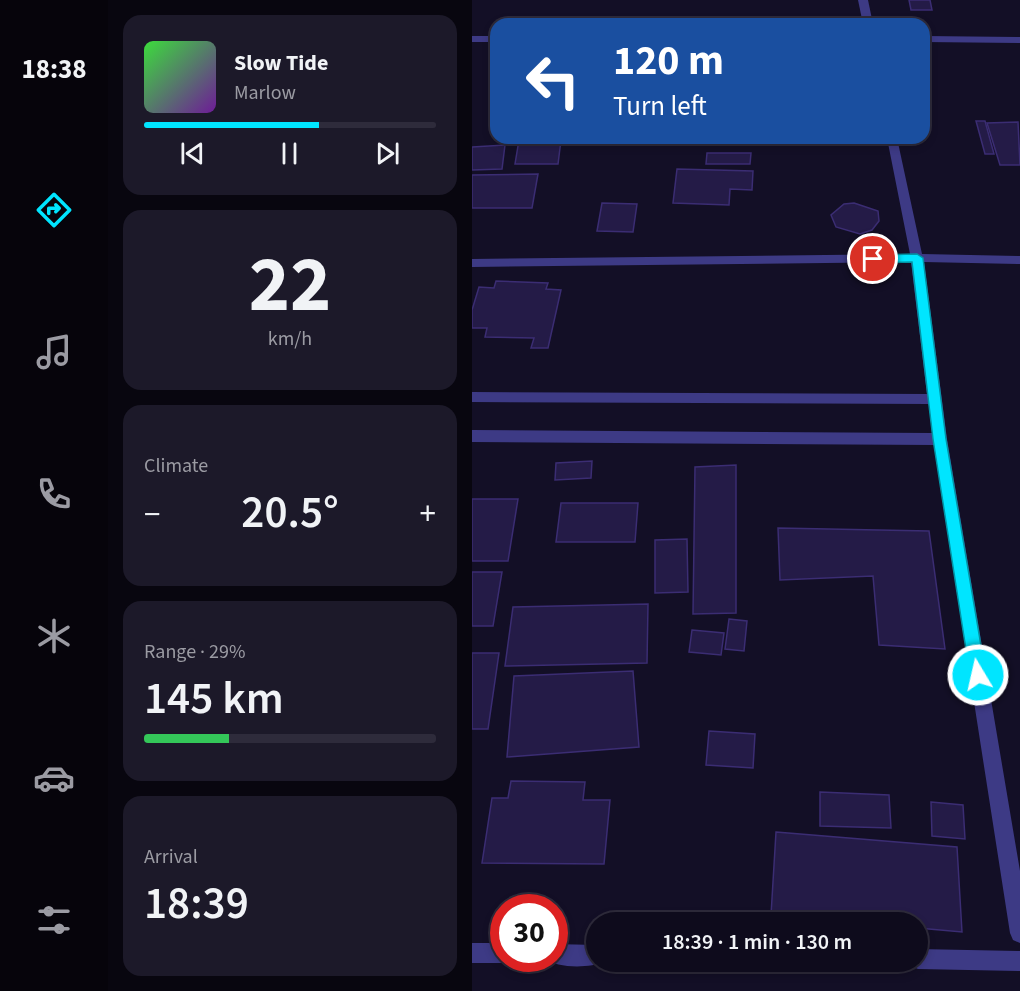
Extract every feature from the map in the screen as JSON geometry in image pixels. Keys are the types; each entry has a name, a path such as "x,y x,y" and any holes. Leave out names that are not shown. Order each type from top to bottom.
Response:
{"street":[{"path":"863,0 867,18"},
{"path":"472,39 490,39"},
{"path":"930,39 1020,40"},
{"path":"893,144 917,258 940,439 1020,933"},
{"path":"472,263 917,258 1020,260"},
{"path":"472,397 934,399"},
{"path":"472,436 940,439"},
{"path":"472,953 490,953"},
{"path":"568,954 586,955"},
{"path":"928,959 1020,961"}],"building":[{"path":"909,0 930,0 932,10 911,10"},
{"path":"976,121 985,121 994,154 985,154"},
{"path":"1018,122 1020,165 1000,165 987,123"},
{"path":"518,144 560,144 558,164 515,164"},
{"path":"828,144 828,145 772,145"},
{"path":"505,145 502,169 472,170 472,147"},
{"path":"707,153 751,153 750,164 706,164"},
{"path":"677,169 753,171 752,190 730,189 729,205 673,203"},
{"path":"538,174 532,208 472,208 472,175"},
{"path":"602,203 637,204 633,232 597,231"},
{"path":"854,203 878,211 879,221 872,230 860,234 836,227 831,215 844,204"},
{"path":"496,281 548,283 546,289 561,290 548,348 531,348 534,338 485,337 487,328 472,328 472,310 479,287 494,288"},
{"path":"592,461 591,478 555,480 556,463"},
{"path":"736,465 736,613 693,614 695,467"},
{"path":"472,499 518,499 508,561 472,561"},
{"path":"561,503 638,503 635,542 556,542"},
{"path":"778,528 929,531 945,649 879,645 873,576 780,580"},
{"path":"687,539 688,592 655,593 655,540"},
{"path":"472,572 502,572 493,626 472,626"},
{"path":"648,604 647,663 505,666 513,607"},
{"path":"729,619 747,621 744,651 725,649"},
{"path":"692,630 724,633 721,655 689,652"},
{"path":"472,653 499,653 488,729 472,729"},
{"path":"633,671 639,747 507,757 514,676"},
{"path":"709,731 755,734 753,768 706,765"},
{"path":"511,781 585,782 583,800 610,800 604,864 482,863 492,798 508,798"},
{"path":"820,792 889,795 891,828 820,826"},
{"path":"931,802 963,805 965,839 932,836"},
{"path":"776,832 957,847 962,932 928,929 928,912 771,912"}],"route":[{"path":"873,259 917,258 940,439 978,675"}]}
